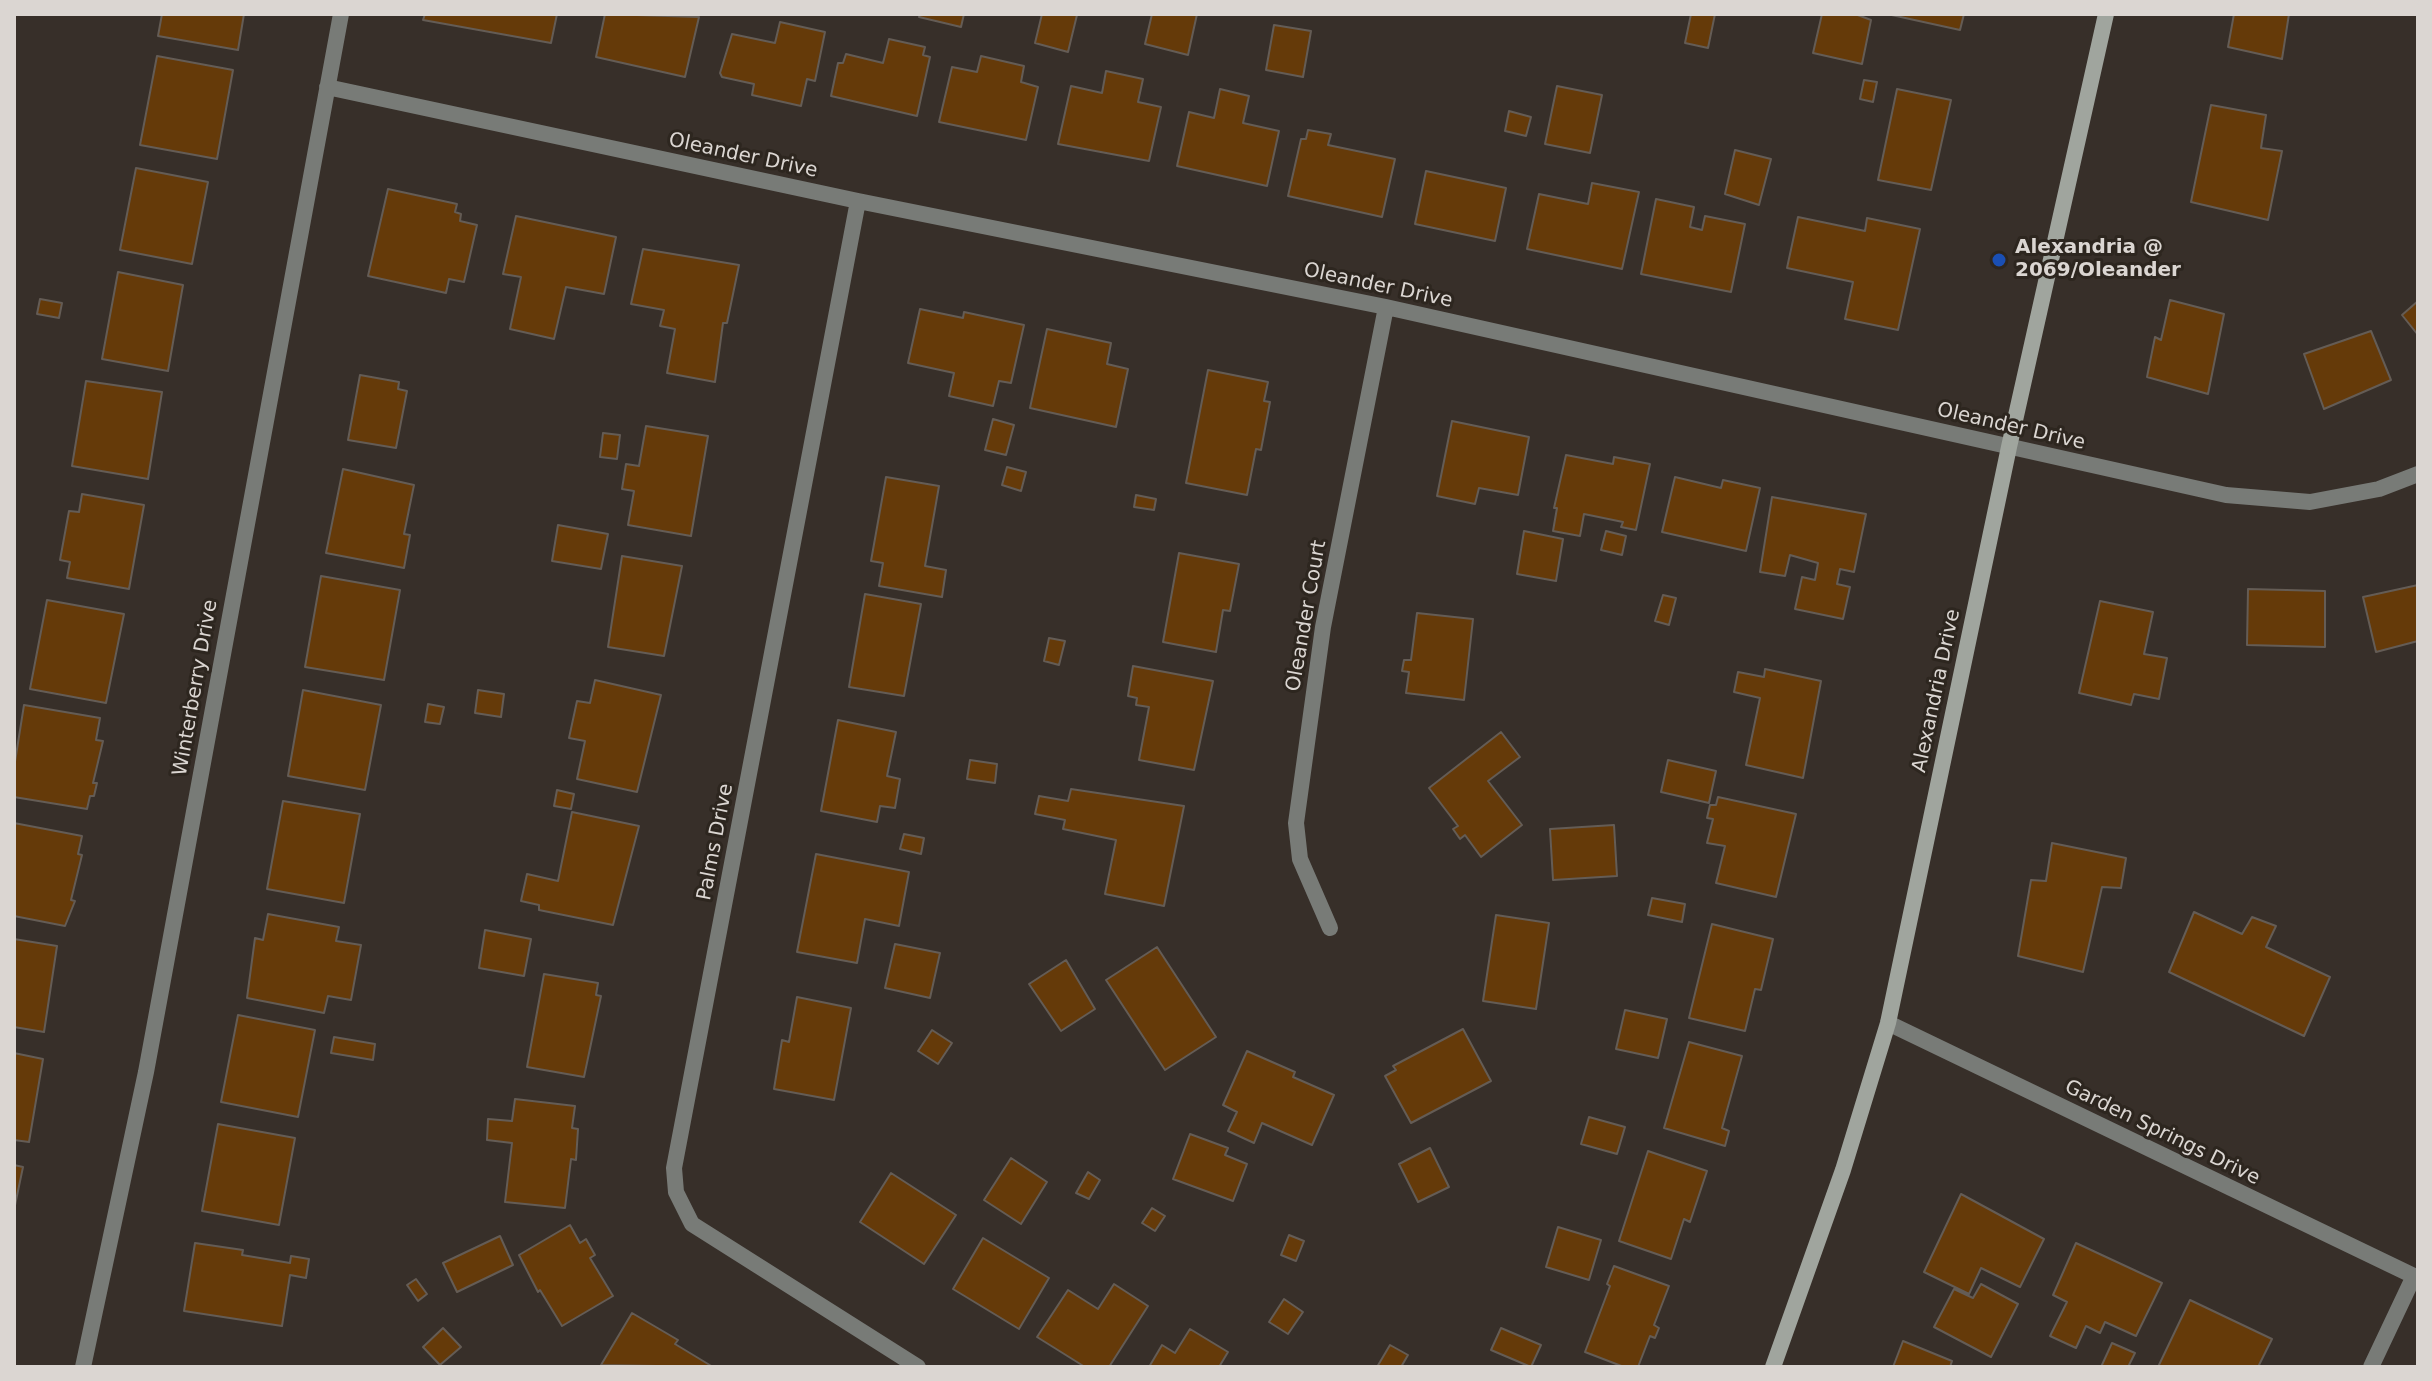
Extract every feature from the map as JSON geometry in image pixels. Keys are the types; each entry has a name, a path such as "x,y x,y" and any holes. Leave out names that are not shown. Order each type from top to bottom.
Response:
{"street":[{"name":"Winterberry Drive","path":"83,1367 146,1072 341,14"},
{"name":"Alexandria Drive","path":"1773,1367 1843,1170 1888,1023 2009,447 2106,14"},
{"name":"Oleander Drive","path":"327,87 858,201 1386,307 2226,495 2310,502 2379,489 2418,474"},
{"name":"Palms Drive","path":"858,201 674,1168 676,1192 692,1224 918,1367"},
{"name":"Oleander Court","path":"1330,928 1300,859 1296,823 1323,627 1386,307"},
{"name":"Garden Springs Drive","path":"1888,1023 2416,1277"},
{"path":"2371,1367 2416,1277"}],"building":[{"path":"162,14 244,14 238,50 158,36"},
{"path":"425,14 557,14 551,43 423,20"},
{"path":"605,14 699,17 685,77 596,57"},
{"path":"920,14 964,14 961,27 919,17"},
{"path":"1042,14 1077,15 1068,52 1035,43"},
{"path":"1152,14 1197,14 1188,55 1145,44"},
{"path":"1691,14 1715,14 1708,48 1685,43"},
{"path":"1822,14 1855,14 1871,20 1862,64 1813,53"},
{"path":"1887,14 1964,14 1960,30"},
{"path":"2234,14 2289,14 2282,59 2228,47"},
{"path":"780,22 825,32 815,81 807,79 801,106 752,95 754,84 722,77 720,73 732,34 775,43"},
{"path":"1274,25 1311,31 1303,77 1266,70"},
{"path":"889,39 925,47 923,55 930,57 917,116 831,96 838,63 843,63 846,54 883,63"},
{"path":"157,56 233,70 217,159 140,145"},
{"path":"981,56 1024,66 1021,82 1038,87 1026,140 939,122 952,67 977,72"},
{"path":"1106,71 1143,79 1138,102 1161,107 1149,161 1058,144 1071,86 1102,93"},
{"path":"1864,80 1877,82 1873,102 1860,99"},
{"path":"1557,86 1602,95 1590,153 1545,144"},
{"path":"1220,89 1249,96 1243,123 1279,131 1267,186 1177,166 1189,112 1214,118"},
{"path":"1897,89 1951,100 1931,190 1878,180"},
{"path":"2211,105 2266,115 2261,148 2282,151 2268,220 2191,202"},
{"path":"1509,111 1531,117 1526,136 1505,131"},
{"path":"1308,130 1331,134 1328,145 1395,159 1382,217 1288,196 1301,139 1306,139"},
{"path":"1735,150 1771,159 1759,205 1725,194"},
{"path":"136,168 208,182 192,264 120,250"},
{"path":"1426,171 1506,188 1495,241 1415,224"},
{"path":"1592,183 1639,192 1622,269 1527,249 1539,194 1588,204"},
{"path":"388,189 457,204 455,212 461,214 460,221 477,225 464,282 449,279 446,293 368,276"},
{"path":"1656,199 1694,207 1690,227 1702,230 1705,216 1745,224 1731,292 1641,274"},
{"path":"516,216 616,237 604,294 566,287 554,339 510,329 521,277 503,274"},
{"path":"1798,217 1865,231 1867,218 1920,229 1898,330 1845,319 1853,282 1787,268"},
{"path":"643,249 739,265 727,323 723,323 715,382 667,373 675,329 660,326 664,310 631,304"},
{"path":"118,272 183,285 168,371 102,359"},
{"path":"40,299 62,303 59,318 37,314"},
{"path":"2170,300 2224,314 2208,394 2147,377 2155,337 2161,340"},
{"path":"2418,301 2418,335 2402,315"},
{"path":"920,309 963,318 964,312 1024,325 1011,383 999,381 993,406 949,396 954,373 908,363"},
{"path":"1047,329 1111,343 1107,364 1128,369 1116,427 1030,408"},
{"path":"2371,331 2391,380 2324,409 2304,354"},
{"path":"1208,370 1268,382 1264,401 1270,402 1261,450 1256,449 1247,495 1186,483"},
{"path":"360,375 399,382 398,389 407,391 396,448 348,440"},
{"path":"86,381 162,392 148,479 72,466"},
{"path":"993,419 1014,425 1006,455 985,450"},
{"path":"1452,421 1529,437 1518,495 1479,488 1475,504 1437,496"},
{"path":"646,426 708,436 691,536 628,525 634,491 622,489 626,464 639,466"},
{"path":"603,433 620,435 617,459 600,457"},
{"path":"1566,455 1613,464 1614,457 1650,464 1636,530 1621,527 1623,522 1584,514 1580,536 1553,531 1557,508 1554,508"},
{"path":"1007,467 1026,472 1021,491 1002,485"},
{"path":"343,469 414,485 404,534 410,535 404,568 326,553"},
{"path":"886,477 939,486 925,566 946,570 942,597 879,586 883,563 871,561"},
{"path":"1675,477 1721,488 1723,480 1760,488 1746,551 1662,532"},
{"path":"82,494 144,505 129,589 67,578 70,562 60,560 69,511 79,512"},
{"path":"1136,495 1156,499 1154,510 1134,507"},
{"path":"1772,497 1866,514 1854,572 1840,569 1837,584 1850,587 1843,619 1795,609 1802,577 1815,580 1818,563 1790,555 1785,576 1760,572"},
{"path":"558,525 608,534 601,569 552,561"},
{"path":"1524,531 1563,539 1556,581 1517,574"},
{"path":"1606,531 1626,536 1622,555 1601,550"},
{"path":"1179,553 1239,564 1230,611 1223,610 1216,652 1163,642"},
{"path":"622,556 682,566 664,656 608,647"},
{"path":"321,576 400,590 384,680 305,667"},
{"path":"2418,585 2418,641 2376,652 2363,597"},
{"path":"2248,589 2325,591 2325,647 2247,645"},
{"path":"865,594 921,604 904,696 849,687"},
{"path":"1663,595 1676,598 1669,625 1655,621"},
{"path":"47,600 124,614 106,703 30,689"},
{"path":"2100,601 2153,612 2144,654 2167,658 2159,699 2134,694 2131,705 2079,693"},
{"path":"1417,613 1473,619 1464,700 1406,693 1409,672 1402,671 1404,660 1411,660"},
{"path":"1049,638 1065,641 1059,665 1044,661"},
{"path":"1133,666 1213,681 1194,770 1139,760 1149,707 1136,705 1137,698 1128,696"},
{"path":"1765,669 1821,681 1803,778 1746,765 1760,698 1734,692 1738,672 1764,677"},
{"path":"595,680 661,695 637,792 577,779 585,741 569,738 577,701 590,703"},
{"path":"303,690 381,705 365,790 288,776"},
{"path":"478,690 504,694 501,717 475,713"},
{"path":"428,704 444,707 440,724 425,722"},
{"path":"24,705 100,718 96,740 103,741 93,783 97,783 87,809 14,797 14,768"},
{"path":"838,720 896,732 887,776 900,779 895,808 880,806 877,822 821,811"},
{"path":"1501,732 1520,757 1488,781 1522,825 1481,857 1465,835 1460,839 1453,829 1458,826 1429,788"},
{"path":"970,760 997,764 995,783 967,779"},
{"path":"1668,760 1716,771 1709,803 1661,792"},
{"path":"1071,789 1184,806 1164,906 1105,894 1116,840 1063,829 1065,820 1035,814 1039,796 1068,801"},
{"path":"557,790 574,794 571,809 554,806"},
{"path":"1718,797 1796,814 1776,897 1716,883 1725,846 1707,843 1713,819 1707,818 1710,805 1716,805"},
{"path":"283,801 360,814 344,903 267,889"},
{"path":"572,812 639,826 613,925 539,910 539,905 521,901 527,874 558,881"},
{"path":"14,823 82,836 78,854 82,855 71,900 75,901 65,926 14,916"},
{"path":"1614,825 1617,876 1553,880 1550,829"},
{"path":"904,834 924,838 921,854 900,849"},
{"path":"2052,843 2126,858 2121,888 2102,887 2083,972 2018,956 2031,880 2046,881"},
{"path":"816,854 909,872 899,926 865,919 857,963 797,952"},
{"path":"1652,898 1685,904 1682,922 1648,915"},
{"path":"2194,912 2242,934 2252,917 2276,926 2266,947 2330,977 2304,1036 2169,972"},
{"path":"268,914 339,927 336,941 361,945 351,1000 328,996 324,1013 247,998 255,938 263,940"},
{"path":"1496,915 1549,923 1536,1009 1483,1001"},
{"path":"1712,924 1773,939 1761,990 1755,989 1745,1031 1689,1018"},
{"path":"485,930 531,939 524,976 479,968"},
{"path":"14,939 57,946 44,1032 14,1027"},
{"path":"895,944 940,953 930,998 885,988"},
{"path":"1157,947 1216,1037 1165,1070 1106,980"},
{"path":"1066,960 1095,1009 1061,1031 1029,984"},
{"path":"544,974 598,983 596,995 601,996 584,1077 527,1067"},
{"path":"797,997 851,1008 834,1100 774,1089 782,1040 789,1042"},
{"path":"1625,1010 1667,1019 1658,1058 1616,1049"},
{"path":"238,1015 315,1030 298,1117 221,1102"},
{"path":"1463,1029 1491,1081 1411,1123 1385,1076 1396,1070 1393,1066"},
{"path":"932,1030 952,1043 938,1064 918,1051"},
{"path":"334,1037 375,1044 373,1060 331,1053"},
{"path":"1689,1042 1742,1056 1722,1128 1729,1131 1725,1146 1664,1128"},
{"path":"1247,1051 1295,1072 1293,1077 1334,1095 1312,1145 1262,1123 1254,1143 1228,1131 1237,1112 1223,1105"},
{"path":"14,1053 43,1059 29,1142 14,1140"},
{"path":"515,1099 575,1106 572,1128 578,1129 576,1160 571,1159 565,1208 505,1202 512,1143 487,1140 488,1119 512,1121"},
{"path":"1589,1117 1625,1127 1617,1154 1581,1144"},
{"path":"218,1124 295,1138 279,1225 202,1211"},
{"path":"1190,1134 1228,1148 1225,1155 1247,1164 1233,1201 1173,1179"},
{"path":"1430,1148 1449,1187 1418,1202 1399,1164"},
{"path":"1648,1151 1707,1171 1690,1222 1684,1219 1671,1259 1619,1241"},
{"path":"1011,1158 1047,1182 1021,1224 984,1200"},
{"path":"14,1165 23,1167 14,1210"},
{"path":"1088,1172 1100,1180 1089,1199 1076,1193"},
{"path":"891,1173 956,1215 924,1264 860,1222"},
{"path":"1961,1194 2044,1239 2020,1287 1981,1268 1969,1294 1924,1272"},
{"path":"1152,1208 1165,1216 1155,1231 1142,1223"},
{"path":"570,1225 580,1243 586,1239 595,1255 590,1258 613,1296 562,1326 540,1290 538,1292 519,1255"},
{"path":"1558,1227 1601,1240 1589,1280 1546,1267"},
{"path":"1289,1235 1304,1241 1296,1261 1281,1255"},
{"path":"500,1236 513,1265 457,1292 443,1263"},
{"path":"983,1238 1049,1278 1019,1329 953,1289"},
{"path":"195,1243 243,1250 242,1255 290,1263 291,1256 309,1259 306,1278 290,1275 282,1326 184,1311"},
{"path":"2076,1243 2162,1283 2136,1336 2105,1322 2100,1333 2086,1326 2076,1348 2050,1336 2067,1302 2053,1295"},
{"path":"1614,1266 1669,1286 1654,1325 1659,1328 1655,1338 1650,1336 1638,1367 1624,1367 1585,1352 1610,1286 1607,1284"},
{"path":"416,1279 427,1294 418,1301 407,1285"},
{"path":"1114,1284 1148,1306 1109,1367 1085,1367 1037,1337 1068,1290 1098,1309"},
{"path":"1981,1284 2018,1304 1991,1357 1934,1327 1954,1289 1973,1298"},
{"path":"1284,1299 1303,1312 1288,1334 1269,1322"},
{"path":"2190,1300 2272,1339 2258,1367 2158,1367"},
{"path":"632,1313 678,1340 675,1344 713,1367 601,1365"},
{"path":"443,1328 461,1347 440,1365 423,1347"},
{"path":"1501,1328 1541,1345 1531,1367 1491,1350"},
{"path":"1190,1329 1228,1352 1219,1367 1149,1367 1162,1345 1175,1353"},
{"path":"1903,1341 1952,1361 1950,1367 1893,1367"},
{"path":"2112,1343 2135,1353 2128,1367 2101,1367"},
{"path":"1390,1345 1408,1355 1401,1367 1377,1367"}],"place":[{"name":"Alexandria @ 2069/Oleander","path":"1999,260"}]}
